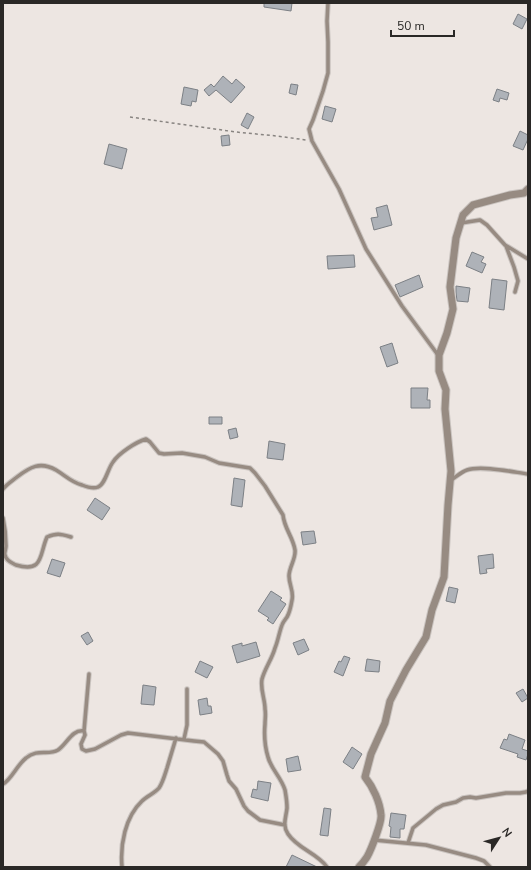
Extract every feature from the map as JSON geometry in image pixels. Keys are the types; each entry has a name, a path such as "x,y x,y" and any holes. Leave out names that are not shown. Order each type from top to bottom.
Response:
{"street":[{"path":"360,867 367,857 382,816 371,785 366,777 371,754 385,723 390,701 406,670 426,637 432,610 444,577 451,471 445,409 446,390 439,371 439,355 447,333 453,309 450,287 456,238 463,215 473,205 510,195 524,194 528,189"}],"lane":[{"path":"328,3 328,73 309,129 312,141 339,189 366,249 402,306 439,355"},
{"path":"461,223 480,220 487,224 505,245 528,259"},
{"path":"505,245 518,281 515,292"},
{"path":"3,489 25,470 39,465 55,470 73,482 92,488 98,487 103,483 114,460 140,441 146,439 159,453 182,453 205,457 219,463 250,468 255,473 283,515 283,521 292,540 295,551 289,576 293,592 292,602 261,685 266,710 264,730 268,758 284,786 287,798 285,827 288,833 293,840 328,867"},
{"path":"450,481 467,470 477,468 528,474"},
{"path":"3,518 6,534 5,555 7,560 18,565 29,567 35,566 39,562 47,537 54,534 71,537"},
{"path":"89,674 84,735 81,744 82,749 86,752 95,749 121,735 128,733 204,742 218,754 223,761 226,775 236,789 248,811 260,820 285,825"},
{"path":"184,739 187,689"},
{"path":"3,784 7,782 15,769 26,758 35,753 51,753 58,750 76,732 80,730 84,731"},
{"path":"122,867 121,855 123,839 128,821 134,810 142,801 159,789 176,738"},
{"path":"408,843 413,828 443,805 456,802 463,798 476,798 506,793 520,794 528,791"},
{"path":"374,840 426,845 476,858 484,861 490,867"}],"path":[{"path":"130,117 312,141"}],"building":[{"path":"264,3 292,3 291,11 264,7"},
{"path":"518,14 527,19 522,29 513,24"},
{"path":"223,76 232,84 236,79 245,87 231,103 216,90 209,96 204,90 211,84 214,87"},
{"path":"291,84 298,85 296,95 289,93"},
{"path":"184,87 198,90 196,102 192,101 191,106 181,104"},
{"path":"497,89 509,93 507,100 500,98 499,102 493,100"},
{"path":"325,106 336,109 332,122 322,119"},
{"path":"247,113 254,117 248,129 241,125"},
{"path":"520,131 528,135 528,139 523,150 513,146"},
{"path":"229,135 230,145 222,146 221,136"},
{"path":"109,144 127,149 122,169 104,164"},
{"path":"387,205 392,225 374,230 371,218 378,217 376,208"},
{"path":"472,252 484,257 481,262 486,264 482,273 466,266"},
{"path":"354,255 355,267 328,269 327,256"},
{"path":"419,275 423,287 400,297 395,285"},
{"path":"492,279 507,281 504,310 489,308"},
{"path":"456,286 470,288 468,302 457,301"},
{"path":"392,343 398,363 387,367 380,347"},
{"path":"411,388 428,388 427,400 430,400 430,408 411,408"},
{"path":"209,417 222,417 222,424 209,424"},
{"path":"236,428 238,437 230,439 228,430"},
{"path":"269,441 285,444 283,460 267,458"},
{"path":"234,478 245,480 242,507 231,505"},
{"path":"95,498 110,508 102,520 87,510"},
{"path":"314,531 316,543 303,545 301,532"},
{"path":"493,554 494,568 486,569 487,573 480,574 478,556"},
{"path":"52,559 65,563 60,577 47,573"},
{"path":"449,587 458,589 455,603 446,601"},
{"path":"271,591 282,598 280,600 286,604 273,624 267,620 269,618 258,611"},
{"path":"88,632 93,641 87,645 81,636"},
{"path":"304,639 309,650 298,655 293,643"},
{"path":"256,642 260,656 237,663 232,646 242,643 242,646"},
{"path":"344,656 350,658 343,676 334,672 339,661 341,662"},
{"path":"367,659 380,661 379,672 365,671"},
{"path":"200,661 213,667 207,678 195,672"},
{"path":"143,685 156,687 154,705 141,704"},
{"path":"523,689 528,698 522,702 516,693"},
{"path":"207,698 208,706 211,706 212,713 200,715 198,700"},
{"path":"509,734 525,740 522,749 528,751 526,760 517,757 518,754 500,748 504,739 507,740"},
{"path":"352,747 362,754 353,769 343,762"},
{"path":"298,756 301,770 288,772 286,759"},
{"path":"258,781 271,783 268,801 251,797 253,789 257,790"},
{"path":"324,808 331,809 328,836 320,835"},
{"path":"391,813 406,815 404,829 400,829 400,838 390,837 391,827 389,826"},
{"path":"292,855 317,867 286,867"}]}
